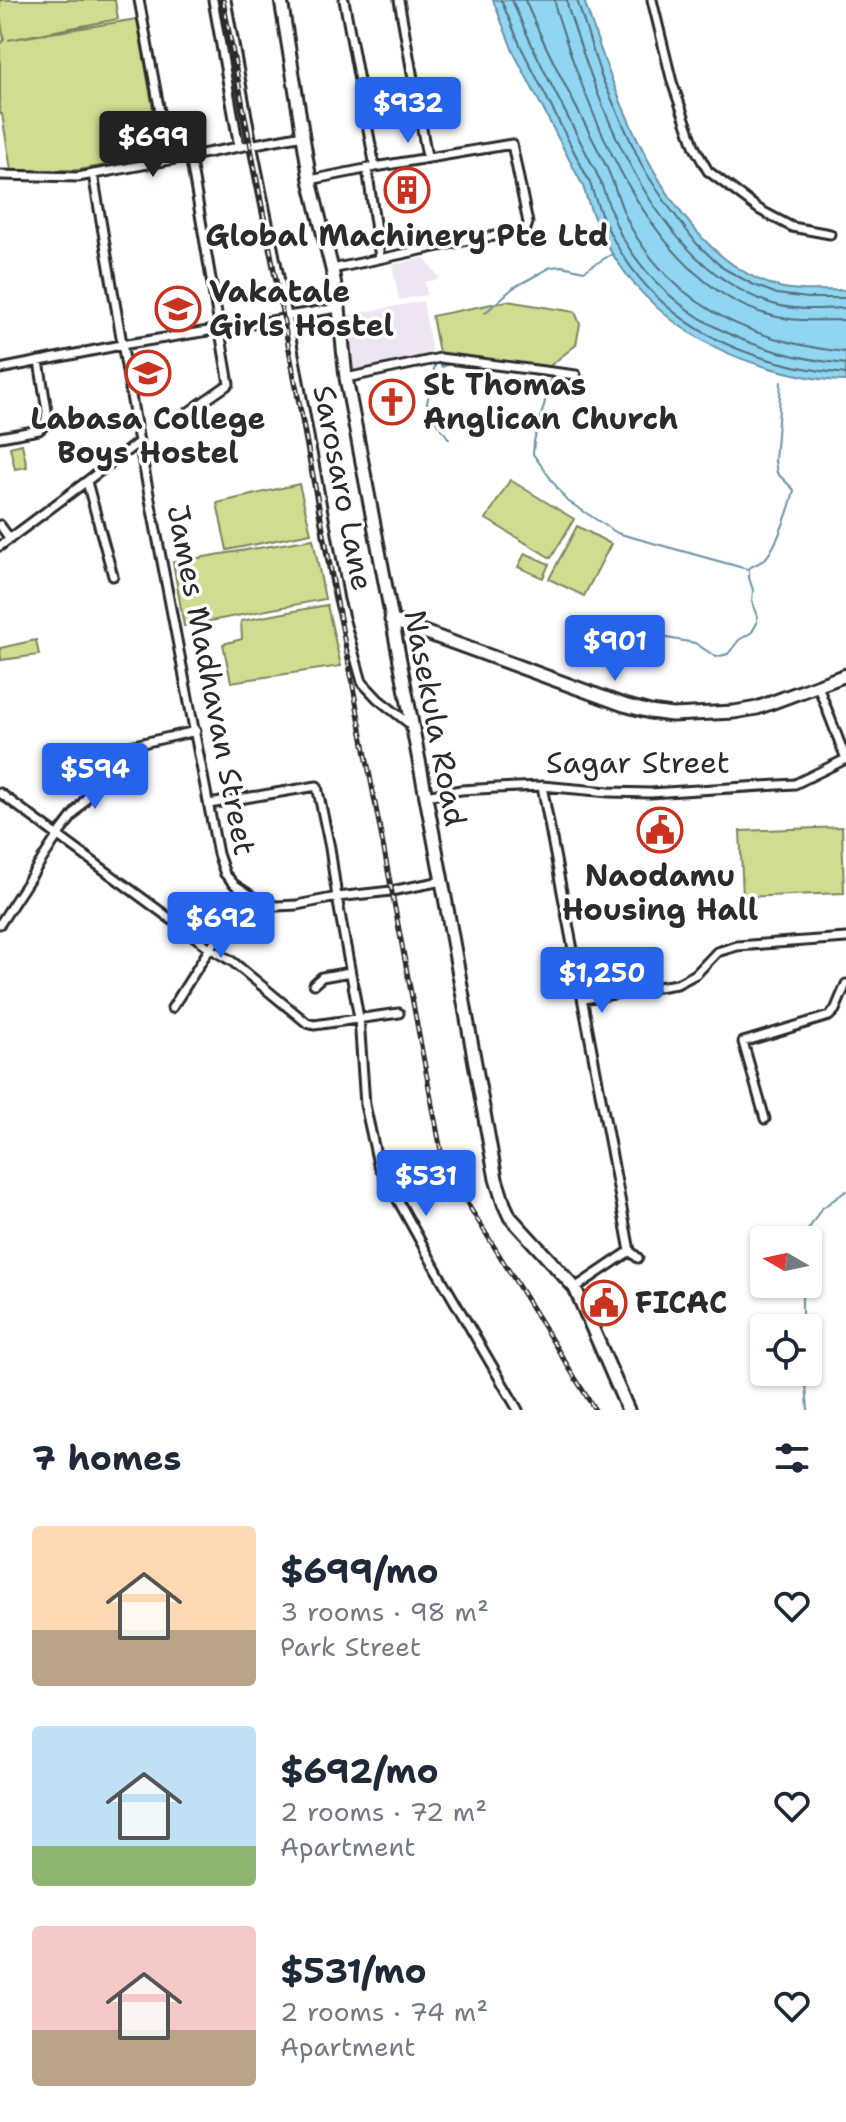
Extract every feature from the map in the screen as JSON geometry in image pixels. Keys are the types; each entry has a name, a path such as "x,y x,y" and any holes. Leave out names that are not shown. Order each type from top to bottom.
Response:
{"main road":[{"name":"Nasekula Road","path":"281,0 310,180 339,308 346,378 500,1194 510,1217 575,1288 628,1410"},
{"path":"391,620 624,705 672,715 757,708 846,675"}],"street":[{"path":"139,0 169,160"},
{"path":"213,0 239,147"},
{"name":"Sarosaro Lane","path":"226,0 339,600 362,682 378,699 413,726"},
{"path":"344,0 371,168 380,258"},
{"path":"399,0 427,157"},
{"path":"652,0 672,82 695,148 708,171 760,210 792,227 830,234"},
{"path":"0,175 64,178 303,135"},
{"path":"310,180 512,144 528,223 525,232 473,239 332,269"},
{"path":"177,420 229,384 190,156"},
{"name":"James Madhavan Street","path":"93,174 139,442 218,854 225,874 249,897 288,907 442,881"},
{"path":"0,369 339,308"},
{"path":"346,378 440,358 576,375"},
{"path":"0,437 39,430 45,425 47,411 39,361"},
{"path":"0,546 139,442"},
{"path":"87,482 113,576"},
{"path":"0,525 10,539"},
{"path":"818,686 843,742 846,759"},
{"path":"0,924 58,835 125,747 196,731"},
{"name":"Sagar Street","path":"425,796 461,790 542,786 650,793 795,784 846,759"},
{"path":"209,804 317,786 359,1018 365,1105 378,1164 518,1410"},
{"path":"542,786 630,1251 638,1258"},
{"path":"0,793 233,962 307,1023 314,1025 399,1013"},
{"path":"172,1008 210,948 249,897"},
{"path":"583,999 677,984 696,974 717,952 737,946 846,938"},
{"path":"314,984 322,977 350,972"},
{"path":"765,1119 743,1042 829,1016 835,1010 846,984"},
{"path":"575,1288 630,1251"}],"shaded area":[{"path":"425,258 440,279 425,282 427,295 399,300 392,265"},
{"path":"423,301 433,359 353,373 343,316"}],"green space":[{"path":"0,0 115,0 118,19 8,40 137,19 161,155 78,170 11,170 0,114 0,44 4,40"},
{"path":"507,301 575,312 580,324 576,345 542,372 440,358 432,316"},
{"path":"22,444 27,467 15,469 10,447"},
{"path":"510,480 574,519 551,558 486,519"},
{"path":"299,484 311,533 227,550 217,503"},
{"path":"577,526 611,544 584,596 549,579"},
{"path":"313,539 325,599 184,626 173,562"},
{"path":"525,553 549,564 543,578 518,567"},
{"path":"327,605 341,666 231,682 223,644 242,639 241,621"},
{"path":"36,640 39,655 1,660 0,648"},
{"path":"842,827 844,893 743,897 740,831"}],"water":[{"path":"493,0 584,0 631,125 678,208 707,243 741,270 779,287 846,290 846,381 785,372 749,362 716,347 657,308 633,283 612,254 596,222 583,186 513,51"}],"waterway":[{"path":"485,313 513,288 551,267 584,271 612,254"},
{"path":"449,439 427,403 435,365 438,361 442,367 451,363"},
{"path":"461,364 550,375 533,454 566,500 617,533 747,569 770,553 794,490 777,473 775,461 781,382"},
{"path":"650,635 695,643 716,657 728,654 739,640 752,632 757,623 749,569"},
{"path":"811,1226 821,1209 846,1191"},
{"path":"802,1298 802,1314"},
{"path":"806,1386 808,1410"}],"railway":[{"path":"223,0 441,1151 451,1177 595,1410"}],"place":[{"name":"Global Machinery Pte Ltd","path":"407,190"},
{"name":"Vakatale Girls Hostel","path":"178,309"},
{"name":"Labasa College Boys Hostel","path":"148,373"},
{"name":"St Thomas Anglican Church","path":"392,402"},
{"name":"Naodamu Housing Hall","path":"660,830"},
{"name":"FICAC","path":"604,1303"}]}
